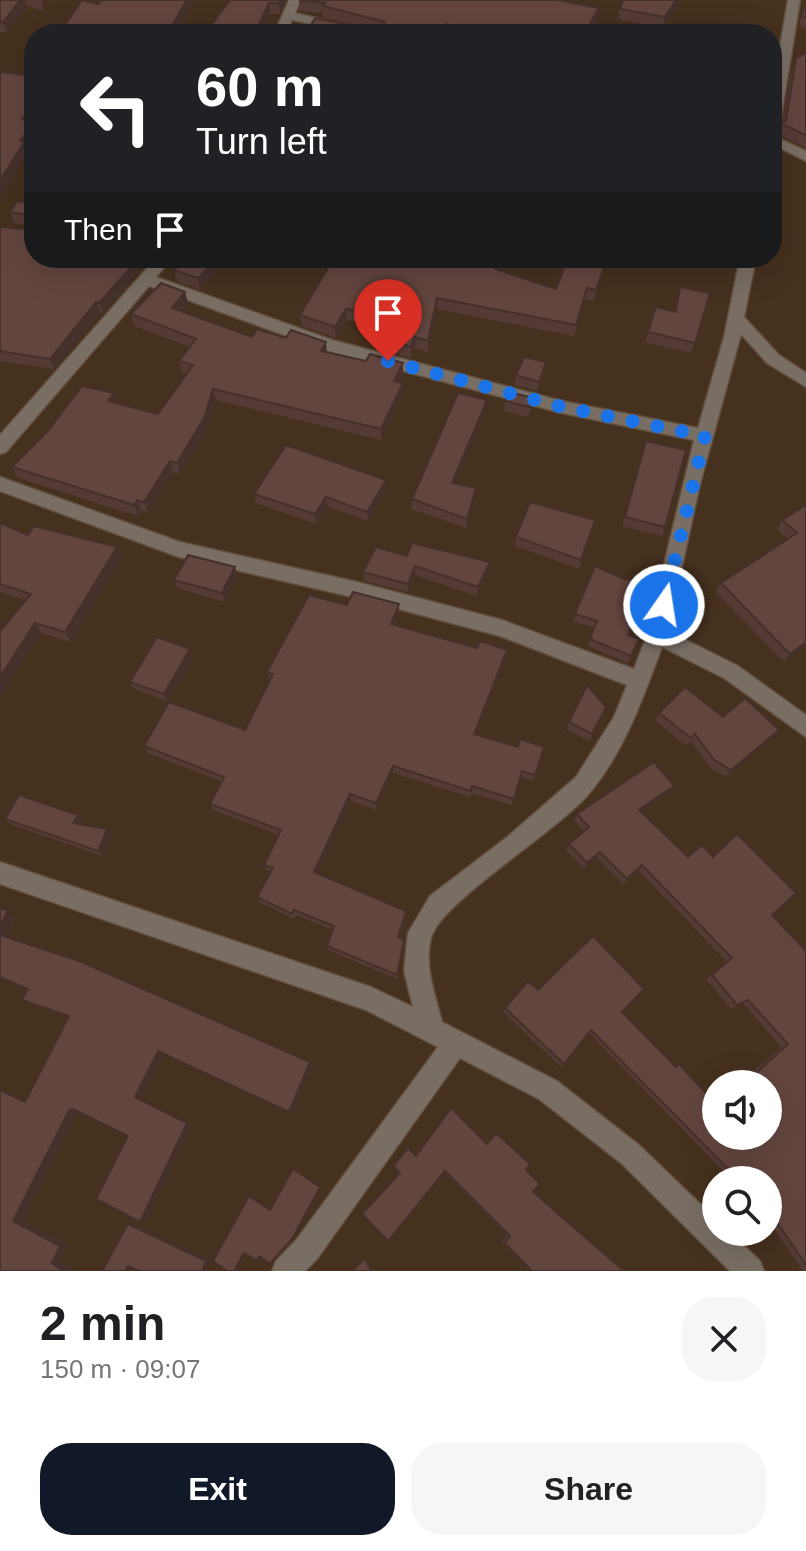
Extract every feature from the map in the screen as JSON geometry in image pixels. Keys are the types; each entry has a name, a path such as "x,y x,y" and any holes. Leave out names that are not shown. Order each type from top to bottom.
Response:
{"street":[{"path":"284,24 295,0"},
{"path":"782,67 794,0"},
{"path":"288,15 330,24"},
{"path":"782,144 806,157"},
{"path":"4,438 157,268"},
{"path":"444,1037 416,971 420,933 438,904 514,846 584,784 623,722 657,635 746,268"},
{"path":"148,280 328,345 562,407 705,436"},
{"path":"736,318 773,359 806,381"},
{"path":"727,356 773,359"},
{"path":"0,484 179,549 357,590 502,628 639,680"},
{"path":"657,635 731,672 806,727"},
{"path":"0,873 371,999 548,1090 630,1154 750,1271"},
{"path":"286,1271 307,1249 444,1037"}],"building":[{"path":"0,0 20,0 3,22 0,22"},
{"path":"82,0 98,4 101,0 187,0 173,24 66,24"},
{"path":"230,0 281,0 279,3 269,3 259,24 212,24"},
{"path":"299,0 558,0 599,8 590,24 384,24 323,6 325,3"},
{"path":"623,0 676,0 665,17 620,9"},
{"path":"315,18 345,24 311,24"},
{"path":"806,53 806,135 782,124 786,120 796,58"},
{"path":"0,72 24,75 24,135 20,141 24,143 0,180"},
{"path":"17,201 24,202 24,215 10,212"},
{"path":"0,227 24,229 24,268 130,268 99,303 96,302 50,359 0,351"},
{"path":"176,268 208,268 198,278 174,270"},
{"path":"328,268 495,268 556,289 564,268 604,268 596,290 587,288 576,325 437,298 428,341 415,337 411,347 379,338 391,319 346,309 335,327 300,315"},
{"path":"161,283 185,292 172,308 252,337 257,329 286,338 291,330 326,342 321,351 366,361 370,354 403,363 394,381 403,383 381,429 213,389 204,418 177,463 170,461 144,502 137,500 134,505 12,467 47,432 82,386 114,393 108,401 158,414 193,365 179,361 196,339 131,314"},
{"path":"680,287 710,293 695,343 648,332 656,307 676,312"},
{"path":"524,357 546,362 539,382 516,375"},
{"path":"509,392 533,398 530,407 505,401"},
{"path":"458,393 487,400 452,483 476,488 467,519 412,499"},
{"path":"646,441 686,450 665,527 625,517"},
{"path":"286,445 386,480 367,512 326,497 315,514 254,494"},
{"path":"530,502 595,520 581,560 516,537"},
{"path":"806,505 806,642 790,654 721,583 797,533 782,520"},
{"path":"0,523 28,535 34,526 117,547 65,632 35,623 0,677 0,631 31,594 0,584"},
{"path":"412,543 490,562 478,587 415,566 408,584 363,572 376,547 407,556"},
{"path":"188,555 235,567 222,593 174,580"},
{"path":"595,566 624,579 646,581 628,635 639,639 631,656 590,639 597,621 575,614"},
{"path":"353,592 399,604 391,624 477,648 480,641 507,650 474,734 518,747 520,739 544,747 535,775 522,771 514,799 472,786 471,791 393,766 376,803 350,794 314,872 406,911 398,937 404,940 397,975 327,946 334,926 294,910 292,914 257,897 273,868 264,865 281,830 210,804 224,777 144,746 169,702 245,730 273,674 267,672 309,595 347,605"},
{"path":"157,637 190,649 164,694 130,682"},
{"path":"587,685 606,707 592,734 569,722"},
{"path":"685,687 723,717 745,698 779,730 731,770 714,760 695,734 691,738 659,713"},
{"path":"654,762 674,786 639,810 688,857 702,845 713,857 737,834 796,893 772,915 806,951 806,1265 782,1230 782,1166 725,1166 709,1150 782,1150 782,1070 759,1070 788,1044 748,1000 737,1005 712,975 732,958 642,865 627,879 600,852 587,863 569,844 589,827 577,814"},
{"path":"19,795 78,815 73,823 107,829 98,851 5,819"},
{"path":"0,908 8,911 0,927"},
{"path":"0,935 79,961 310,1062 289,1112 158,1051 135,1097 187,1123 140,1222 96,1199 128,1136 73,1109 69,1110 13,1221 60,1246 52,1263 63,1271 0,1271 0,1090 25,1102 69,1016 22,1000 28,989 0,977"},
{"path":"593,936 644,989 622,1012 676,1067 679,1064 702,1089 702,1142 591,1030 564,1064 505,1008 528,981 538,990"},
{"path":"451,1108 487,1144 496,1133 530,1164 526,1170 540,1184 533,1192 624,1271 532,1271 505,1243 510,1236 445,1171 388,1241 362,1214 400,1173 393,1166 408,1148 416,1156"},
{"path":"293,1169 320,1187 292,1239 270,1264 259,1256 257,1261 244,1253 234,1271 227,1271 213,1261 249,1196 270,1210"},
{"path":"128,1224 206,1261 202,1271 139,1271 128,1266 125,1271 102,1271"},
{"path":"364,1259 372,1271 352,1271"}],"route":[{"path":"388,361 562,407 705,436 664,605"}]}
